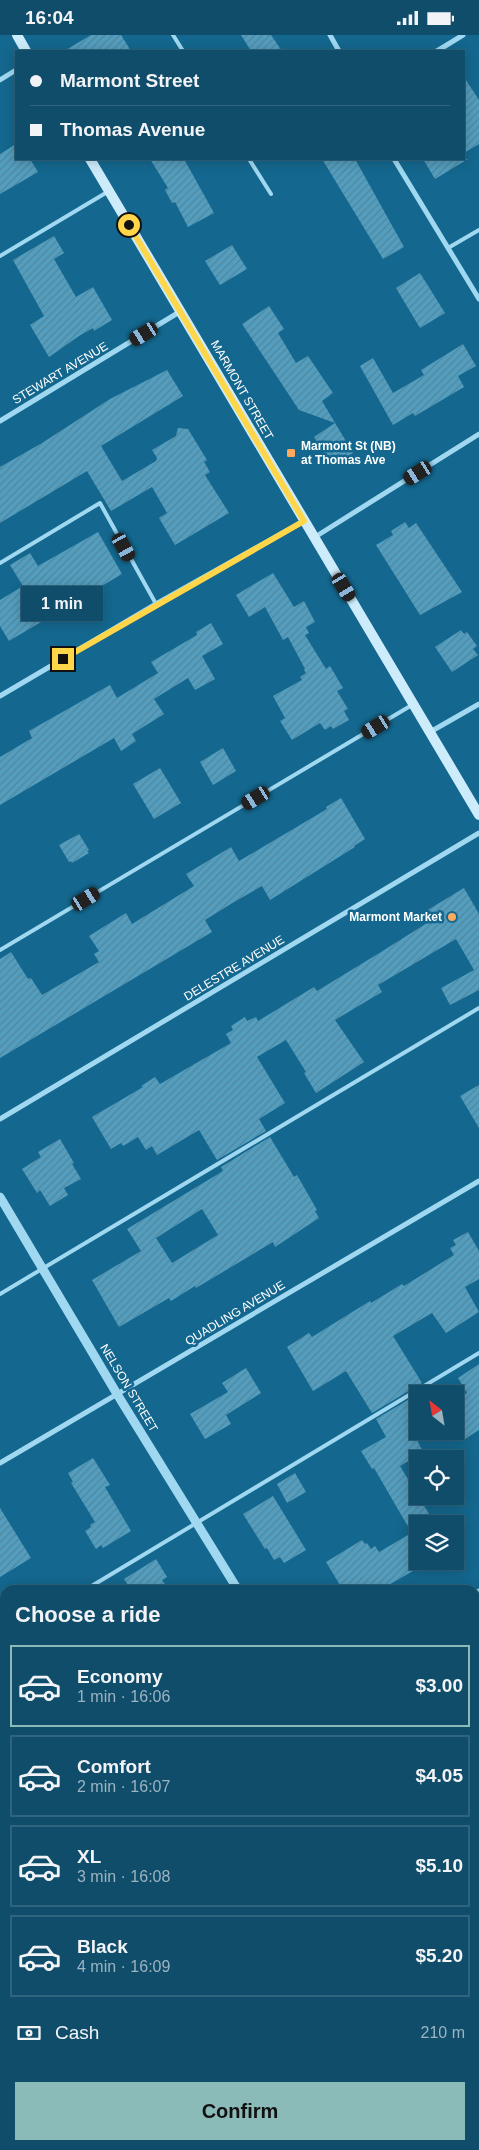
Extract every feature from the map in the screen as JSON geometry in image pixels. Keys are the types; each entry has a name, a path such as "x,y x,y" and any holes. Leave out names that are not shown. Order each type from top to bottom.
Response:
{"main road":[{"path":"17,35 25,50"},
{"name":"MARMONT STREET","path":"91,160 479,815"}],"street":[{"path":"330,35 338,50"},
{"path":"439,50 463,35"},
{"path":"0,80 15,71"},
{"path":"395,160 479,299"},
{"name":"STEWART AVENUE","path":"0,421 181,311"},
{"path":"314,537 479,434"},
{"path":"0,696 156,604 304,521"},
{"path":"430,732 479,704"},
{"name":"DELESTRE AVENUE","path":"0,1119 479,833"},
{"name":"QUADLING AVENUE","path":"0,1463 479,1181"},
{"name":"NELSON STREET","path":"0,1197 44,1268 117,1394 235,1585"}],"lane":[{"path":"173,35 182,50"},
{"path":"250,160 271,194"},
{"path":"0,256 109,191"},
{"path":"448,248 479,230"},
{"path":"0,563 100,503 156,604"},
{"path":"0,950 414,704"},
{"path":"0,1293 479,1008"},
{"path":"93,1585 479,1353"}],"building":[{"path":"91,35 121,35 130,50 66,50"},
{"path":"241,35 271,35 281,50 250,50"},
{"path":"465,79 479,100 479,144 465,152"},
{"path":"15,145 15,160 31,160 38,172 0,194 0,154"},
{"path":"468,159 435,179 424,160"},
{"path":"151,160 185,160 214,213 188,227 175,202 172,203 165,190 168,188"},
{"path":"323,160 356,160 404,247 383,259"},
{"path":"54,236 64,253 54,259 76,297 93,287 112,320 94,331 93,328 79,336 49,357 30,325 44,316 13,260"},
{"path":"232,245 247,269 220,285 205,261"},
{"path":"420,273 445,313 420,328 396,288"},
{"path":"269,306 284,329 278,333 296,363 308,356 333,393 322,401 353,453 332,466 314,437 335,423 299,410 242,324"},
{"path":"463,344 476,366 458,376 464,387 415,416 413,413 393,425 360,366 373,358 393,393 424,375 421,370"},
{"path":"167,370 183,396 101,446 122,481 156,461 157,458 152,450 176,436 178,428 188,429 207,460 204,462 210,472 205,475 229,513 175,545 159,518 167,513 152,487 111,511 87,471 0,523 0,467 42,443 110,399"},
{"path":"405,522 409,528 416,523 462,592 420,615 376,545 393,535 391,531"},
{"path":"98,532 122,574 9,641 0,626 0,600 23,586 10,565 30,553 38,566"},
{"path":"273,573 294,607 304,601 315,622 306,627 309,633 305,635 326,669 330,666 343,688 337,691 348,709 344,711 349,720 333,729 331,726 325,730 320,723 292,740 280,721 285,718 273,696 302,680 300,677 306,673 305,669 288,637 283,640 265,607 249,617 236,595"},
{"path":"211,623 223,644 202,656 215,679 195,690 188,678 154,699 164,714 132,734 136,741 121,751 114,738 0,805 0,757 32,738 29,731 110,685 117,698 158,673 151,662 197,635 196,632"},
{"path":"461,630 464,634 467,632 477,646 473,649 478,655 452,672 435,647"},
{"path":"223,748 236,771 213,785 200,762"},
{"path":"160,768 181,803 154,819 133,784"},
{"path":"341,798 365,839 355,847 270,900 262,886 234,902 205,920 212,932 0,1058 0,959 11,952 28,979 31,978 42,995 99,962 94,954 99,951 89,936 126,913 132,924 194,886 186,874 231,847 239,861 327,809 326,807"},
{"path":"79,834 89,853 72,863 71,861 69,862 59,845"},
{"path":"464,888 479,914 479,990 450,1005 441,988 474,970 456,939 378,985 382,992 335,1020 364,1062 316,1093 304,1073 306,1072 286,1040 257,1057 285,1103 259,1119 266,1131 217,1160 199,1130 157,1155 152,1146 146,1150 138,1137 123,1146 121,1143 111,1149 92,1117 143,1087 141,1086 155,1077 160,1084 231,1043 226,1034 233,1030 231,1026 245,1017 247,1021 256,1017 258,1021 314,987 317,991 381,952 427,923 421,914"},
{"path":"479,1085 479,1128 460,1096"},
{"path":"270,1137 294,1177 297,1175 317,1210 315,1211 319,1218 275,1247 273,1242 196,1288 195,1286 171,1301 169,1298 119,1327 92,1280 141,1251 127,1229 223,1171 221,1167","holes":["202,1209 218,1235 172,1263 156,1238"]},
{"path":"60,1139 81,1179 64,1188 68,1195 50,1206 40,1190 37,1193 22,1169 41,1157 38,1152"},
{"path":"468,1232 479,1251 479,1279 465,1287 479,1312 446,1333 432,1313 393,1336 422,1383 409,1385 409,1391 372,1413 346,1371 313,1391 287,1347 309,1333 312,1337 370,1301 371,1303 402,1284 404,1286 454,1255 450,1248 456,1245 453,1240"},
{"path":"479,1364 479,1430 465,1439 464,1395 467,1393 464,1385 458,1378"},
{"path":"246,1368 261,1393 226,1415 231,1424 205,1439 190,1414 228,1392 222,1383"},
{"path":"409,1399 409,1440 418,1440 422,1450 409,1450 409,1461 400,1466 409,1481 409,1505 424,1505 430,1515 409,1515 409,1528 374,1468 372,1469 361,1451 386,1437 376,1419"},
{"path":"93,1458 110,1485 105,1487 131,1531 103,1548 101,1545 96,1549 85,1531 95,1522 71,1483 73,1482 68,1473"},
{"path":"295,1473 306,1492 287,1503 277,1484"},
{"path":"273,1496 306,1550 284,1563 280,1557 274,1560 243,1514"},
{"path":"0,1508 31,1558 0,1577"},
{"path":"408,1535 409,1570 415,1570 389,1585 340,1585 326,1562 362,1540 371,1549 375,1546 379,1552"},
{"path":"156,1559 167,1577 162,1580 166,1585 128,1585 124,1579"}],"place":[{"name":"Marmont St (NB) at Thomas Ave","path":"291,453"},
{"name":"Marmont Market","path":"452,917"}],"route":[{"path":"63,659 156,604 304,521 129,225"}]}
